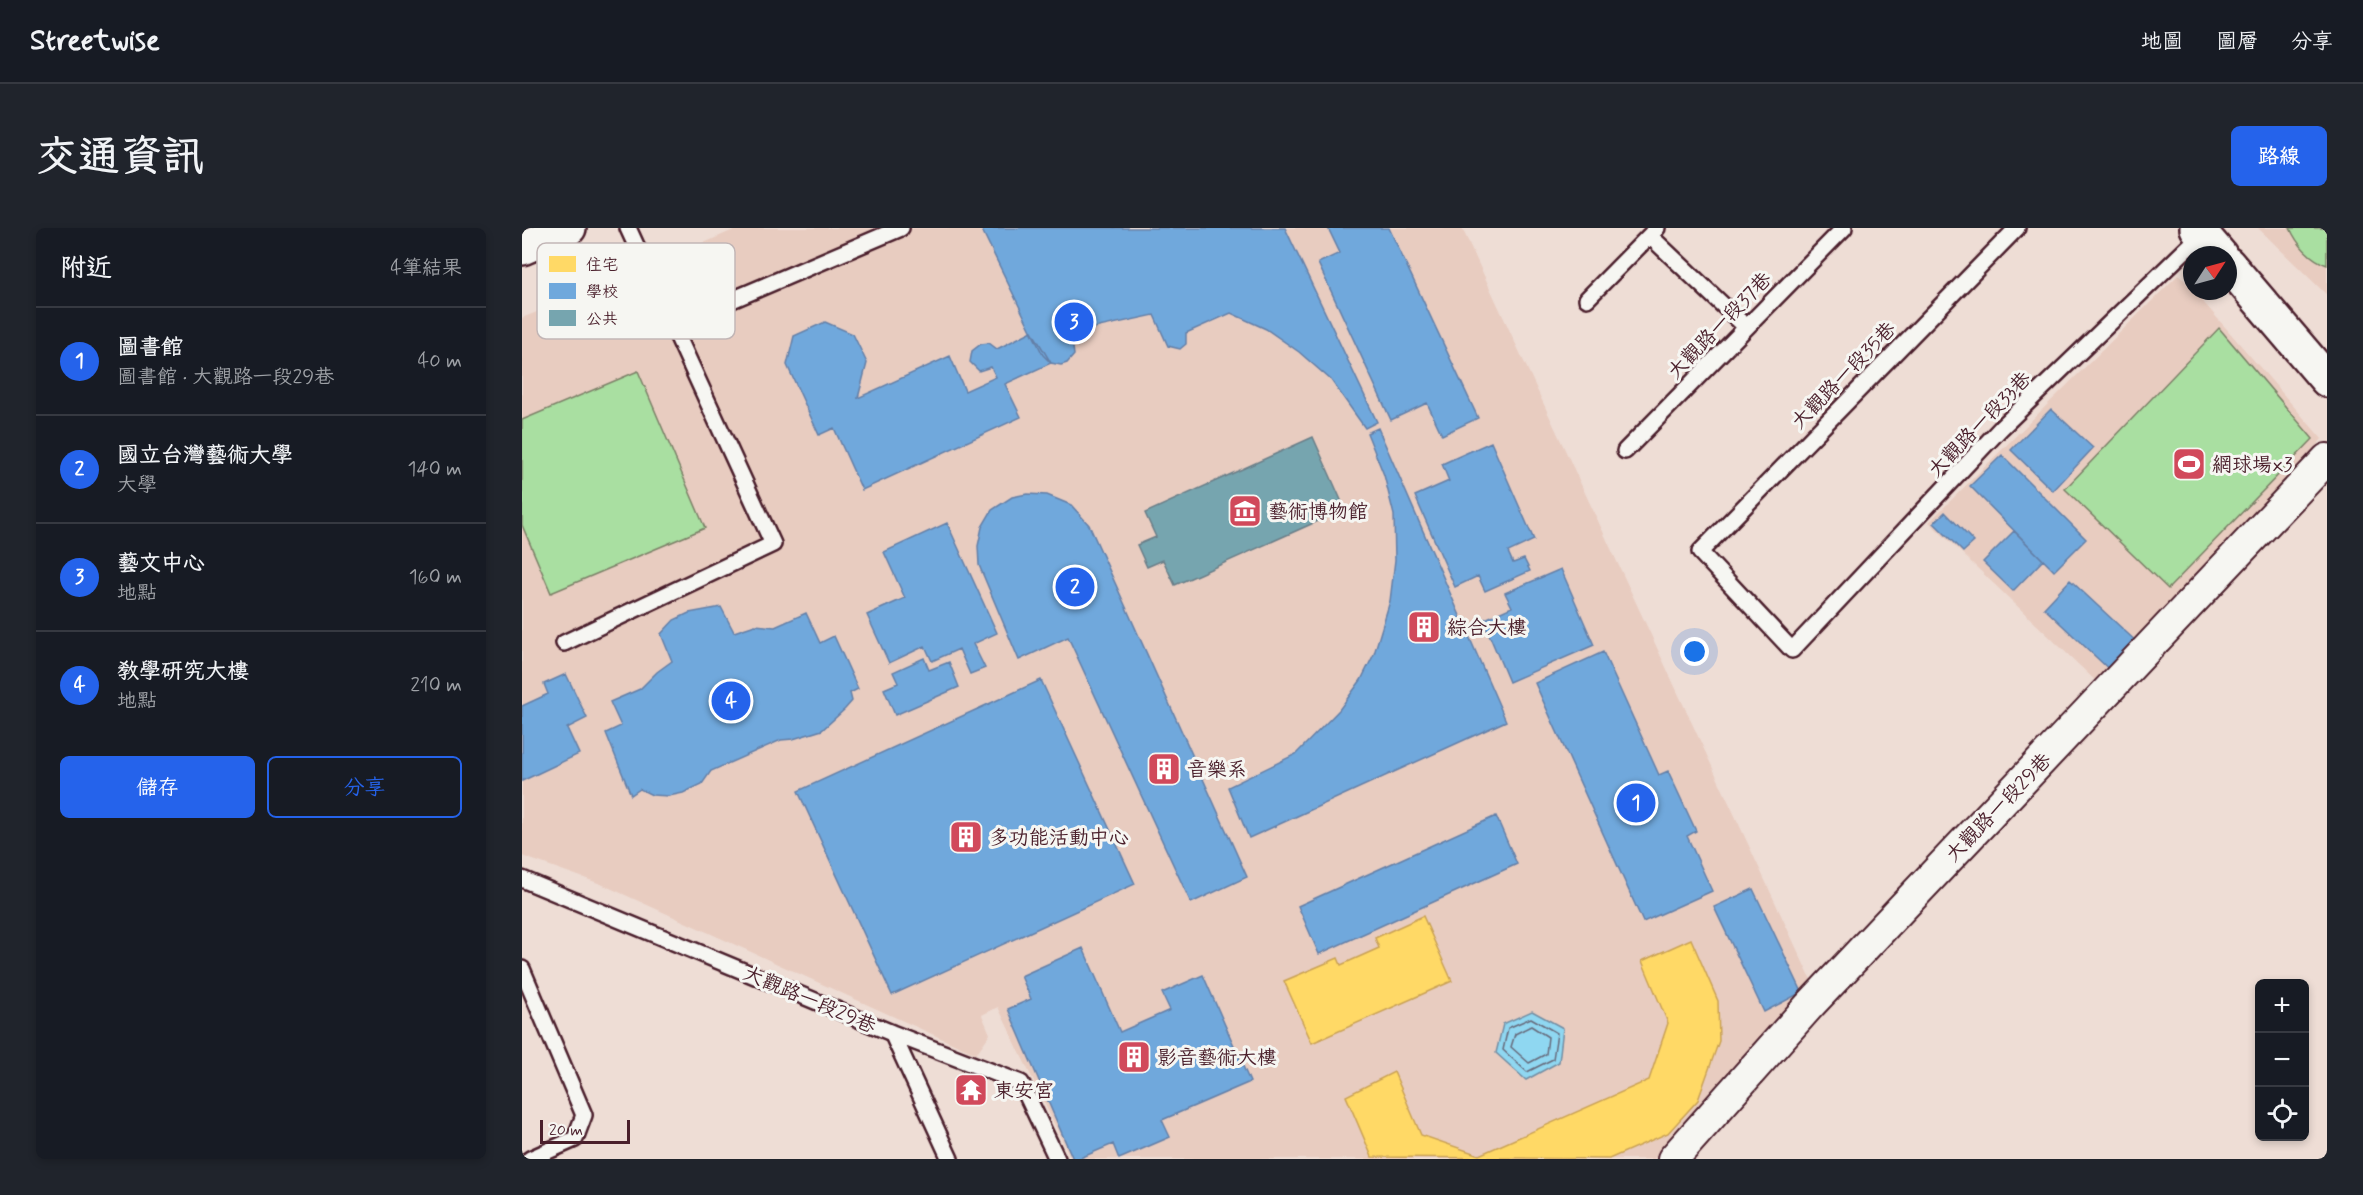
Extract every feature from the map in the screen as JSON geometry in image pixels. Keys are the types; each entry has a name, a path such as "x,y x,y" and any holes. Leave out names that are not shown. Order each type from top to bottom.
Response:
{"main road":[{"path":"522,248 569,228"},
{"path":"2237,275 2327,380"}],"street":[{"name":"大觀路一段29巷","path":"1673,1159 1809,1006 2327,459"}],"lane":[{"path":"628,228 635,243"},
{"path":"735,299 901,228"},
{"name":"大觀路一段37巷","path":"1624,451 1844,228"},
{"name":"大觀路一段35巷","path":"1792,650 1700,552 2017,228"},
{"path":"1587,299 1654,232 1746,327"},
{"name":"大觀路一段33巷","path":"1792,650 2001,428 2206,239"},
{"path":"564,643 773,544 679,339"},
{"name":"大觀路一段29巷","path":"522,879 892,1033 1022,1083 1057,1159"},
{"path":"522,969 584,1114 575,1139 530,1159"},
{"path":"892,1033 950,1159"}],"shaded area":[{"path":"738,228 1462,228 1814,986 1654,1159 1071,1159 998,1007 982,1015 990,1034 976,1054 601,884 522,856 522,318 537,312 537,339 735,339 735,243 704,243"},
{"path":"2258,228 2327,228 2327,295"},
{"path":"2179,274 2183,279 2183,300 2202,300 2322,439 2141,646 2102,687 1929,522"}],"green space":[{"path":"2290,228 2324,228 2327,231 2327,265 2315,259 2305,250 2296,240"},
{"name":"網球場x3","path":"2219,328 2313,439 2168,589 2065,489"},
{"path":"638,371 705,528 551,593 522,525 522,420"}],"water":[{"path":"1532,1011 1563,1028 1559,1062 1526,1080 1496,1053 1503,1024"}],"building: 住宅":[{"path":"1423,916 1452,981 1312,1043 1284,981 1338,958 1341,965 1379,948 1375,938"},
{"path":"1691,939 1718,1001 1719,1041 1698,1100 1668,1133 1609,1159 1372,1157 1346,1096 1394,1072 1421,1135 1479,1155 1649,1080 1668,1023 1642,961"}],"building: 學校":[{"path":"981,228 1285,228 1377,422 1365,428 1331,380 1299,352 1266,329 1231,313 1186,333 1186,344 1180,349 1168,346 1154,315 1071,333 1074,355 1067,363 1061,365 1051,363 1043,355"},
{"path":"1328,228 1389,228 1478,418 1442,435 1427,403 1391,420 1318,263 1340,253"},
{"path":"825,322 853,334 867,363 858,398 950,356 965,391 996,377 991,367 979,371 970,362 972,351 981,344 989,343 997,349 1032,331 1051,363 1005,384 1021,417 862,490 834,428 819,435 787,365 794,336"},
{"path":"2051,409 2093,448 2053,491 2011,450"},
{"name":"綜合大樓","path":"1378,428 1506,721 1249,838 1228,787 1296,754 1339,710 1361,680 1374,654 1390,601 1395,560 1394,515 1384,475 1367,433"},
{"path":"1491,442 1534,540 1508,552 1513,563 1524,559 1530,571 1485,591 1478,576 1455,587 1415,496 1449,481 1442,464"},
{"path":"2002,455 2086,539 2054,571 1970,486"},
{"name":"音樂系","path":"1027,494 1047,495 1071,505 1089,525 1247,877 1191,903 1068,637 1019,660 979,565 978,546 982,527 992,510 1012,497"},
{"path":"1945,512 1974,542 1963,552 1934,523"},
{"path":"947,523 997,633 973,644 985,668 970,674 959,649 932,661 925,646 889,663 867,615 905,598 884,552"},
{"path":"2014,531 2043,560 2013,591 1983,562"},
{"path":"1561,569 1594,645 1509,682 1483,620 1512,607 1505,593"},
{"path":"2070,580 2141,646 2115,675 2044,608"},
{"path":"721,607 734,632 755,625 775,627 806,613 820,643 834,636 858,689 850,693 852,701 845,709 822,730 793,739 781,740 711,771 702,784 683,793 669,796 652,795 640,789 631,795 606,733 621,726 610,702 640,689 672,661 661,634 674,620 689,613"},
{"path":"1603,652 1659,775 1668,771 1696,831 1687,836 1712,891 1643,922 1535,683"},
{"path":"924,658 929,670 949,662 959,687 895,715 884,689 898,683 893,672"},
{"path":"566,674 587,718 567,728 579,754 522,781 522,706 548,694 544,684"},
{"name":"多功能活動中心","path":"1041,680 1135,884 892,995 798,791"},
{"path":"1496,816 1517,864 1319,954 1298,906"},
{"path":"1753,889 1802,992 1764,1012 1714,907"},
{"name":"影音藝術大樓","path":"1083,948 1120,1032 1170,1010 1162,993 1203,975 1250,1082 1162,1120 1170,1137 1119,1159 1113,1144 1073,1159 1008,1009 1031,999 1021,976"}],"building: 公共":[{"name":"藝術博物館","path":"1313,437 1345,509 1175,585 1163,560 1147,567 1137,545 1156,537 1145,513"}],"place":[{"name":"藝文中心","path":"1074,322"},
{"name":"網球場x3","path":"2189,464"},
{"name":"藝術博物館","path":"1245,511"},
{"name":"國立台灣藝術大學","path":"1075,587"},
{"name":"綜合大樓","path":"1424,627"},
{"name":"教學研究大樓","path":"731,701"},
{"name":"音樂系","path":"1164,769"},
{"name":"圖書館","path":"1636,803"},
{"name":"多功能活動中心","path":"966,837"},
{"name":"影音藝術大樓","path":"1134,1057"},
{"name":"東安宮","path":"971,1090"}]}
